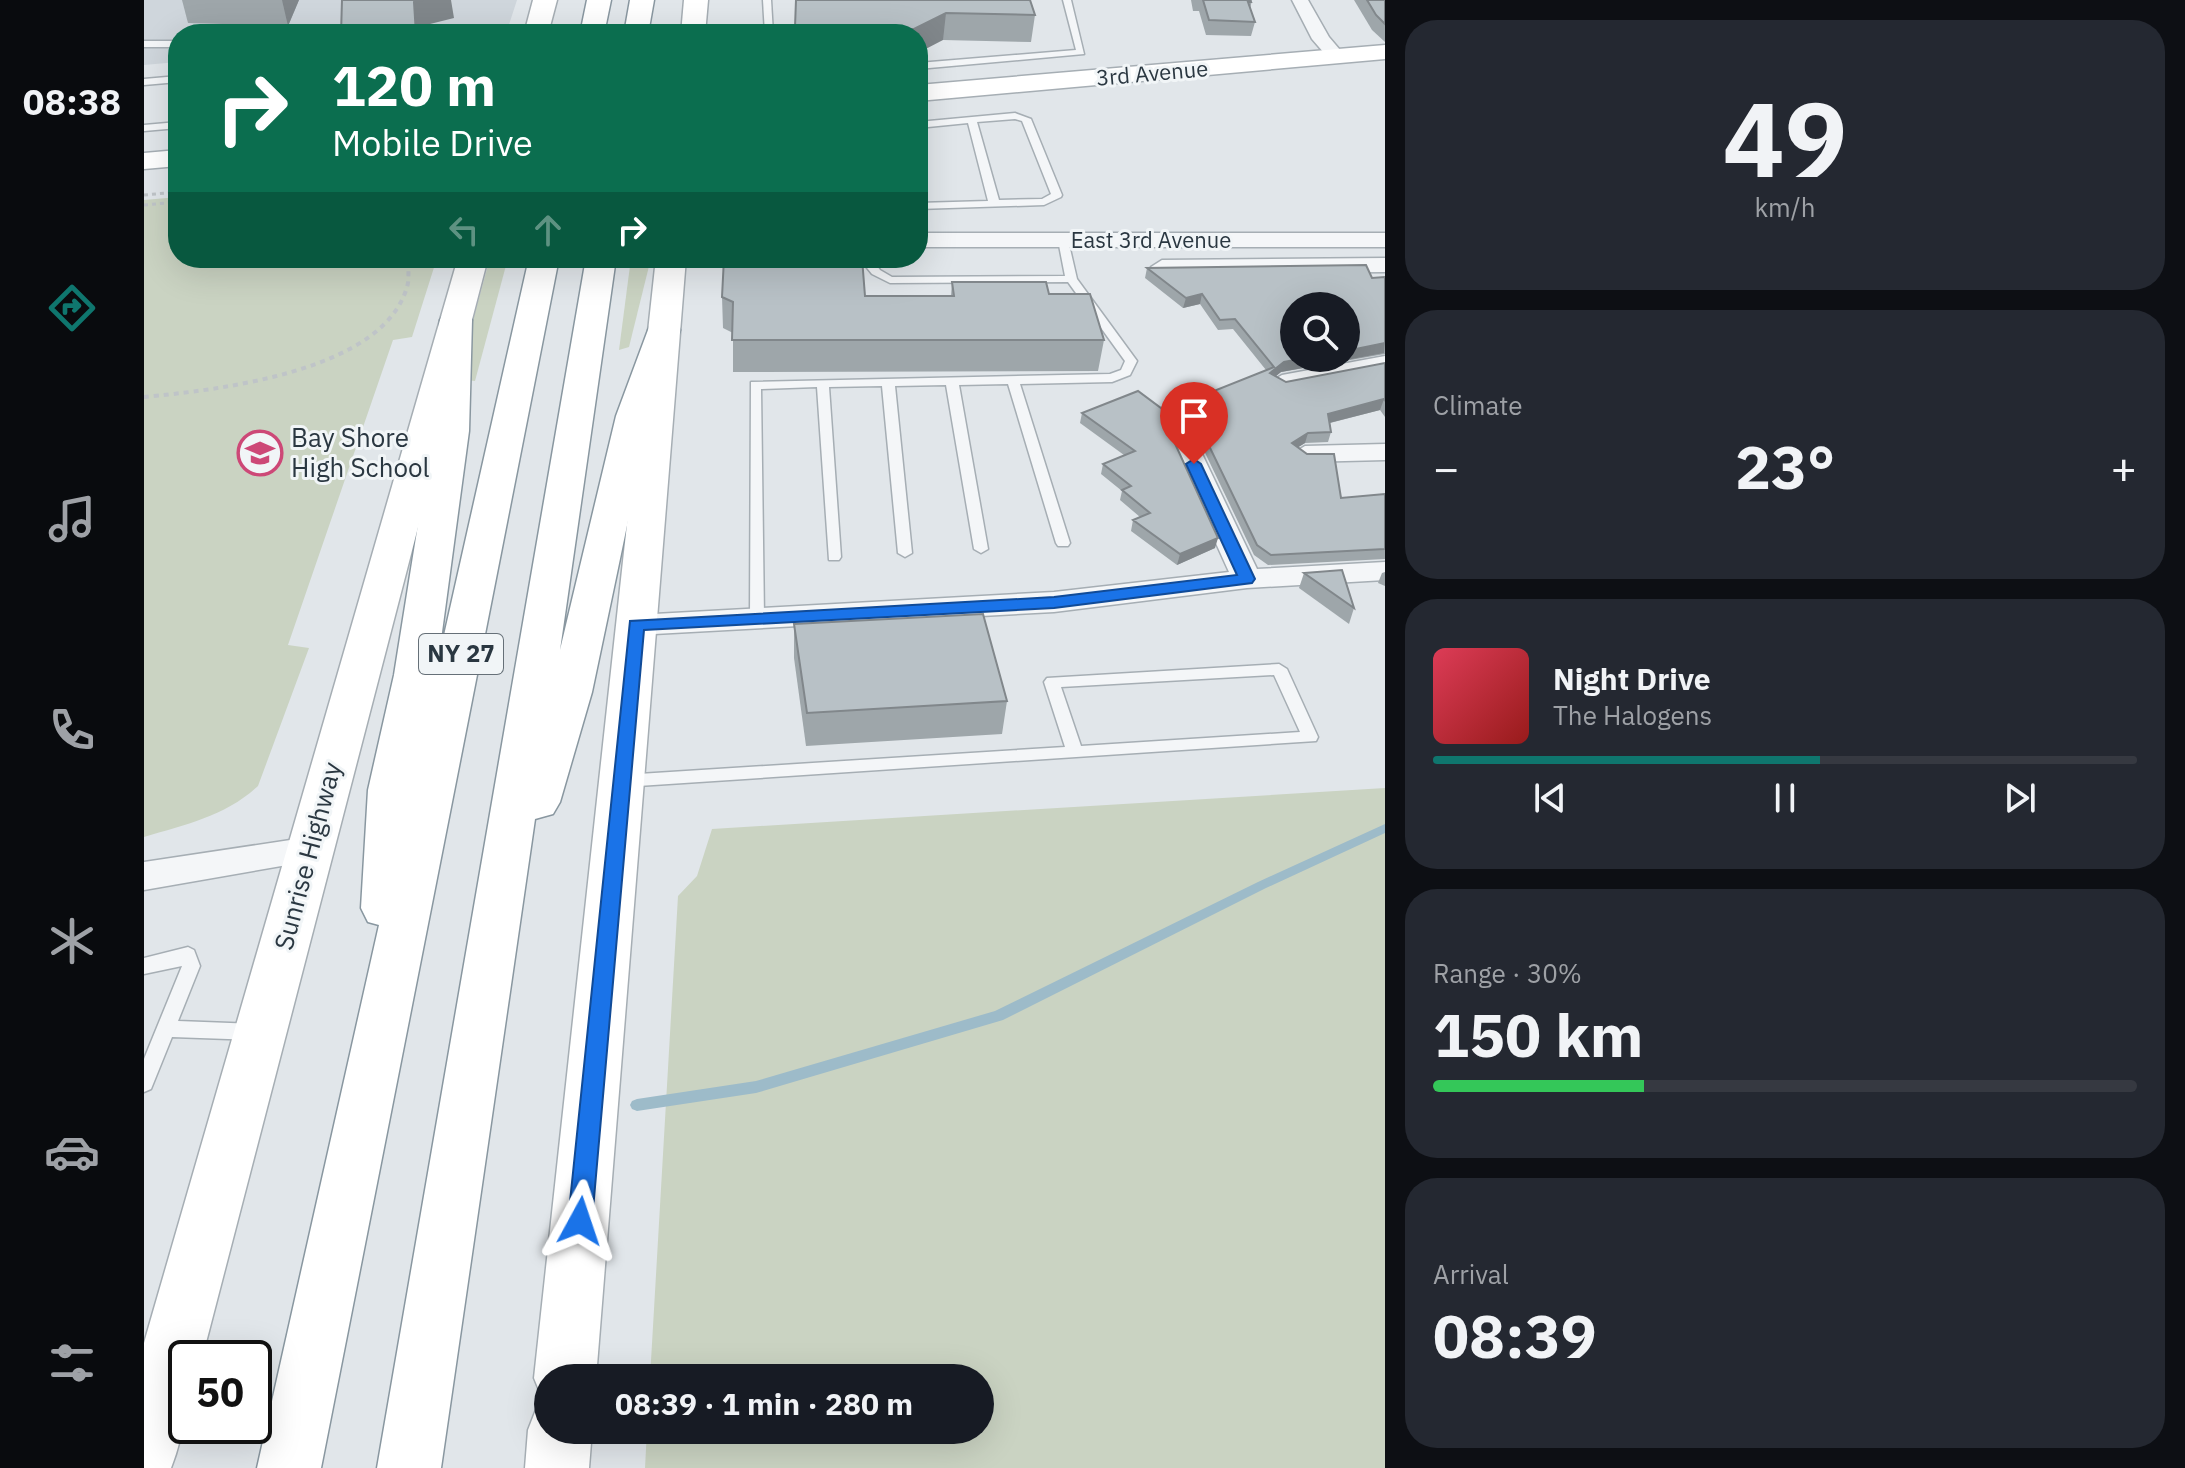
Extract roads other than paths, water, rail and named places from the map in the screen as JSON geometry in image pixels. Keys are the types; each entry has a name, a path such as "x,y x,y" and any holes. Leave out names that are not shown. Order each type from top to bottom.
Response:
{"main road":[{"path":"539,24 545,0"},
{"path":"594,24 599,0"},
{"path":"638,24 642,0"},
{"path":"694,24 696,0"},
{"name":"3rd Avenue","path":"928,92 1385,52"},
{"path":"144,161 168,159"},
{"name":"Sunrise Highway","path":"144,1455 470,268"},
{"name":"NY 27","path":"289,1468 542,268"},
{"name":"NY 27","path":"409,1468 599,268"},
{"path":"566,1364 670,268"},
{"path":"378,1050 391,790 415,675 451,431 456,320"},
{"path":"489,961 571,692 633,416 664,330"},
{"path":"557,1468 559,1444"}],"street":[{"path":"1300,0 1321,39 1337,57"},
{"name":"East 3rd Avenue","path":"928,240 1385,240"},
{"path":"1162,267 1384,266"},
{"path":"1282,382 1385,363"},
{"path":"1180,435 1247,579"},
{"path":"1305,454 1385,452"},
{"path":"636,625 1054,602 1247,579 1385,571"},
{"path":"144,876 310,850"}],"lane":[{"path":"767,0 768,24"},
{"path":"928,65 1081,52 1067,0"},
{"path":"144,44 168,44"},
{"path":"144,82 168,80"},
{"path":"928,124 1015,116 1026,119 1057,195 1044,202 928,206"},
{"path":"972,120 994,203"},
{"path":"144,128 168,126"},
{"path":"757,618 755,385 1112,378 1126,372 1131,361 1071,279 1063,240"},
{"path":"873,268 890,280 1071,279"},
{"path":"1013,380 1063,543"},
{"path":"952,381 981,549"},
{"path":"888,383 905,553"},
{"path":"823,384 834,557"},
{"path":"621,781 1310,737 1279,669 1052,682 1075,752"},
{"path":"144,966 188,955 191,966 144,1083"},
{"path":"166,1029 260,1032"}],"waterway":[{"path":"637,1105 756,1087 998,1016 1262,885 1385,828"}],"place":[{"name":"Bay Shore High School","path":"260,453"}]}
